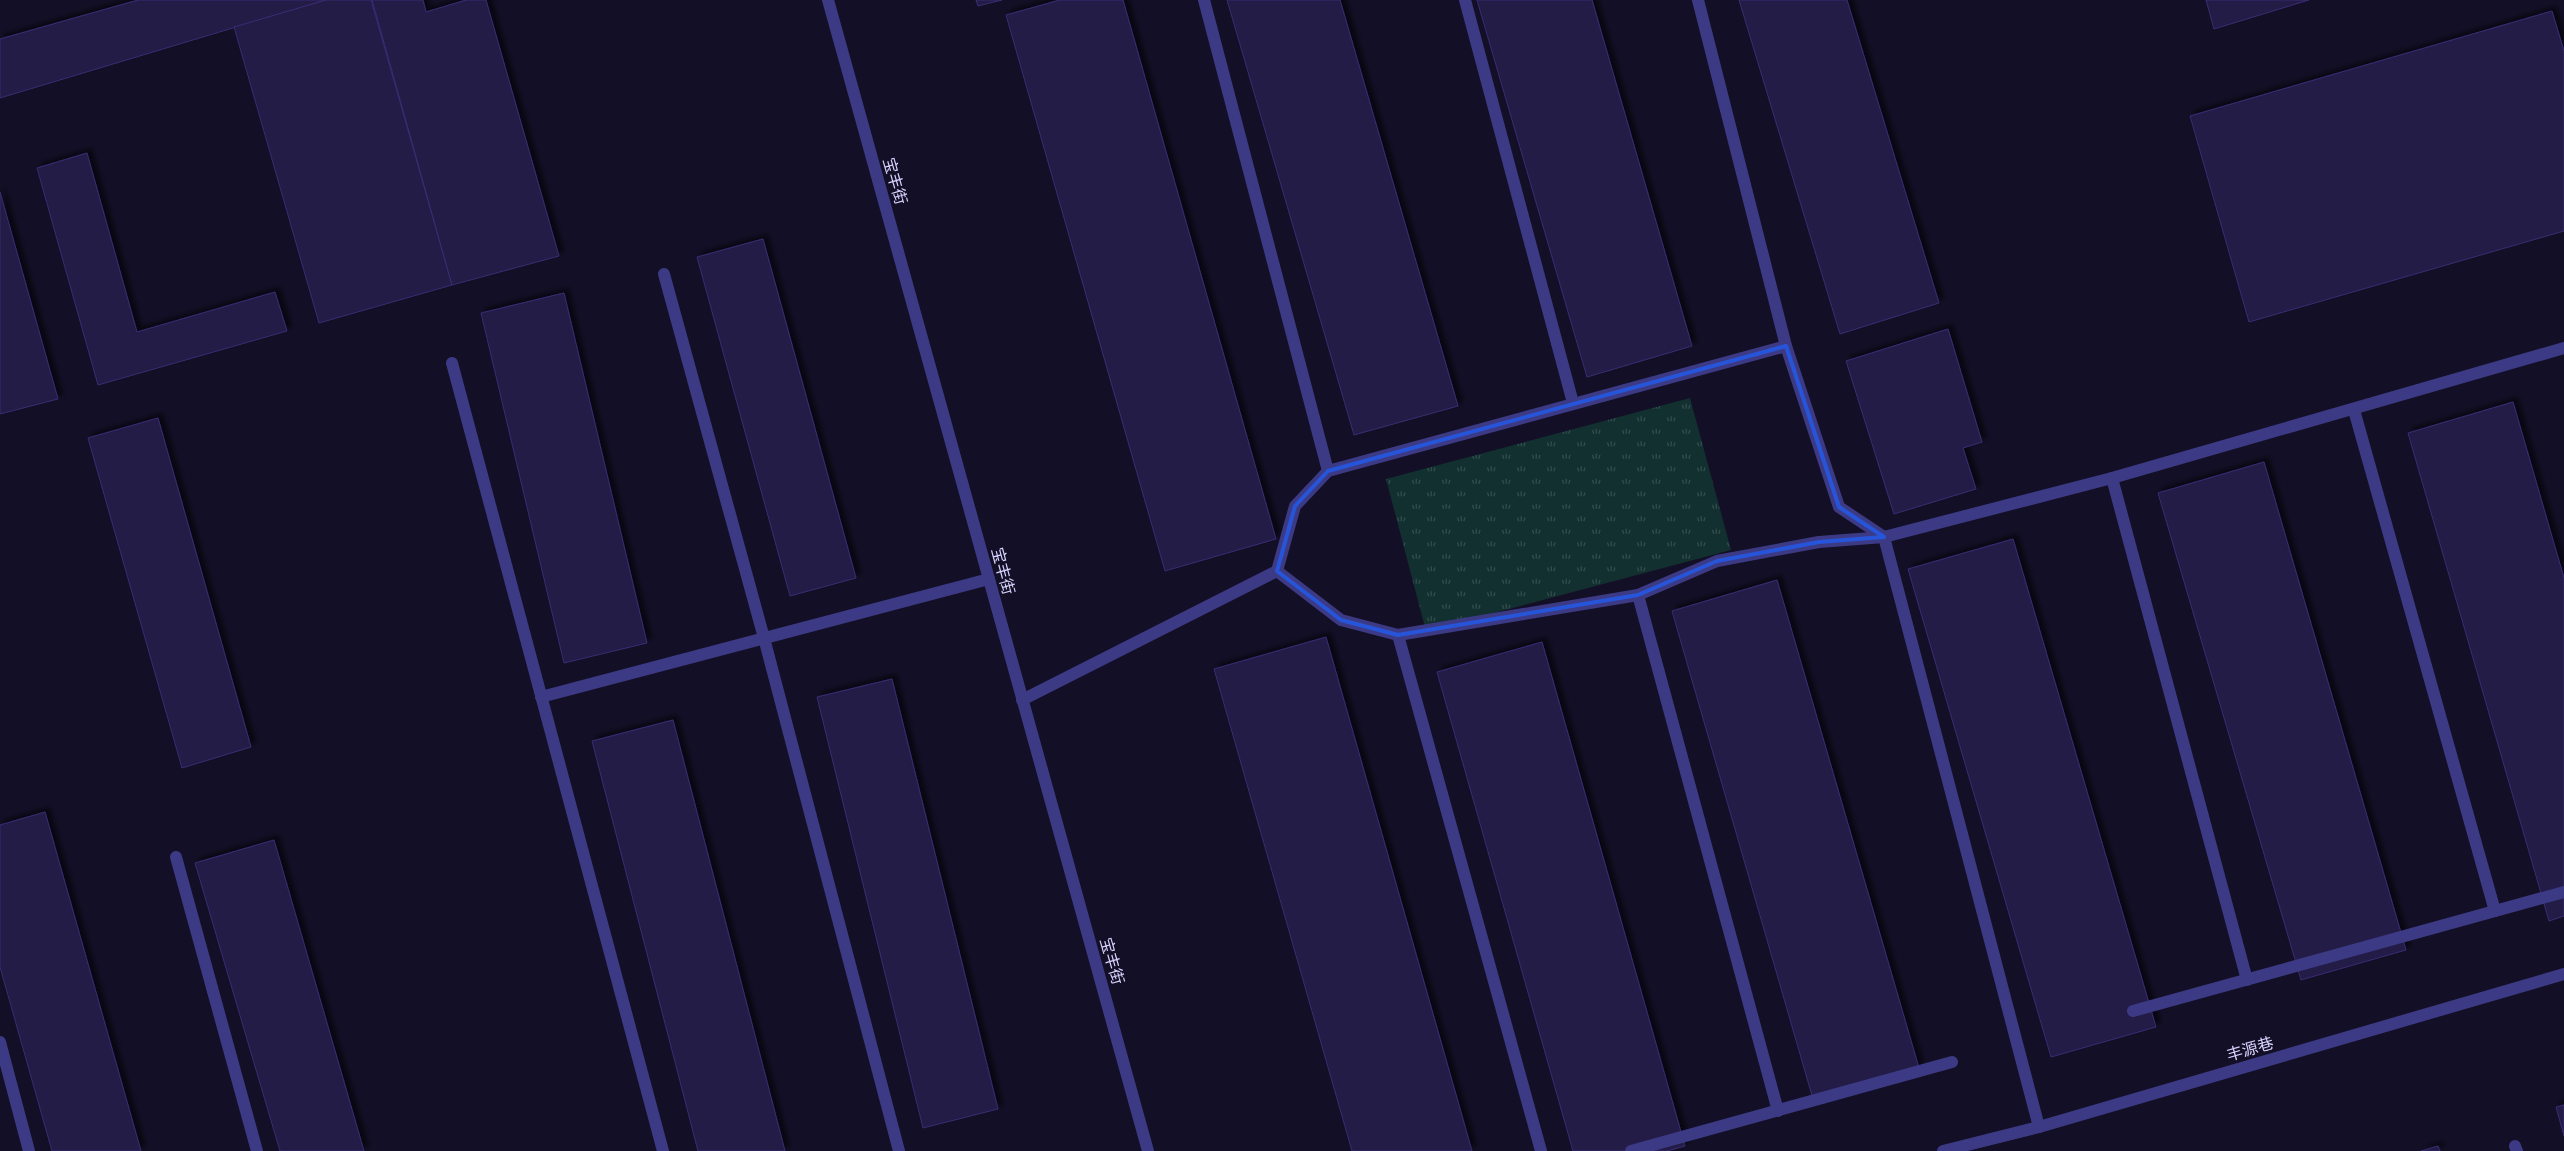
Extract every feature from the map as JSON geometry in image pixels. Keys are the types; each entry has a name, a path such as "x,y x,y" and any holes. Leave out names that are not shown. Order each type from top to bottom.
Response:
{"street":[{"name":"宝丰街","path":"828,0 1148,1151"},
{"path":"1204,0 1328,471"},
{"path":"1465,0 1573,403"},
{"path":"1698,0 1786,346 1840,507 1884,537 2039,1126"},
{"path":"664,274 764,638 900,1151"},
{"path":"1022,700 1277,571 1295,506 1328,471 1786,346"},
{"path":"1277,571 1342,620 1398,635 1638,595 1717,561 1818,542 1884,537 2112,478 2354,410 2564,348"},
{"path":"452,363 663,1151"},
{"path":"2354,410 2494,911"},
{"path":"2112,478 2247,980"},
{"path":"542,697 989,579"},
{"path":"1638,595 1778,1111"},
{"path":"1398,635 1540,1151"},
{"path":"176,856 257,1151"},
{"path":"2133,1011 2564,892"},
{"name":"丰源巷","path":"1944,1151 2039,1126 2564,974"},
{"path":"0,1042 29,1151"},
{"path":"1631,1151 1952,1062"}],"highlighted area":[{"path":"1786,346 1839,507 1884,537 1819,542 1717,561 1638,595 1398,635 1341,620 1277,571 1295,506 1328,471"}],"green space":[{"path":"1690,398 1731,550 1426,631 1386,479"}],"building":[{"path":"138,0 326,0 0,98 0,39"},
{"path":"326,0 371,0 452,285 319,323 234,27"},
{"path":"372,0 423,0 426,12 466,0 486,0 559,256 452,285"},
{"path":"976,0 1002,0 978,6"},
{"path":"1060,0 1123,0 1276,539 1165,571 1006,15"},
{"path":"1227,0 1340,0 1458,406 1354,435"},
{"path":"1477,0 1592,0 1692,346 1587,377"},
{"path":"1739,0 1847,0 1939,303 1840,334"},
{"path":"2206,0 2309,0 2214,29"},
{"path":"2552,11 2564,51 2564,231 2249,322 2190,116"},
{"path":"87,153 137,332 275,292 287,331 98,385 37,168"},
{"path":"0,192 58,399 0,414"},
{"path":"763,239 856,578 790,596 697,257"},
{"path":"564,293 647,643 564,663 481,313"},
{"path":"1948,329 1982,442 1963,448 1976,489 1894,514 1846,361"},
{"path":"2513,402 2564,578 2564,916 2549,921 2408,433"},
{"path":"158,418 251,747 182,768 88,438"},
{"path":"2264,462 2406,950 2301,980 2158,493"},
{"path":"2013,539 2156,1027 2051,1057 1908,569"},
{"path":"1777,580 1919,1068 1813,1099 1672,611"},
{"path":"1326,637 1472,1151 1352,1151 1214,669"},
{"path":"1542,642 1685,1146 1667,1151 1573,1151 1437,672"},
{"path":"892,679 998,1109 923,1128 817,697"},
{"path":"673,720 785,1151 698,1151 592,741"},
{"path":"45,812 141,1151 52,1151 0,967 0,825"},
{"path":"274,840 364,1151 280,1151 195,863"},
{"path":"2564,1105 2564,1136 2556,1107"},
{"path":"2438,1146 2440,1151 2421,1151"}]}
